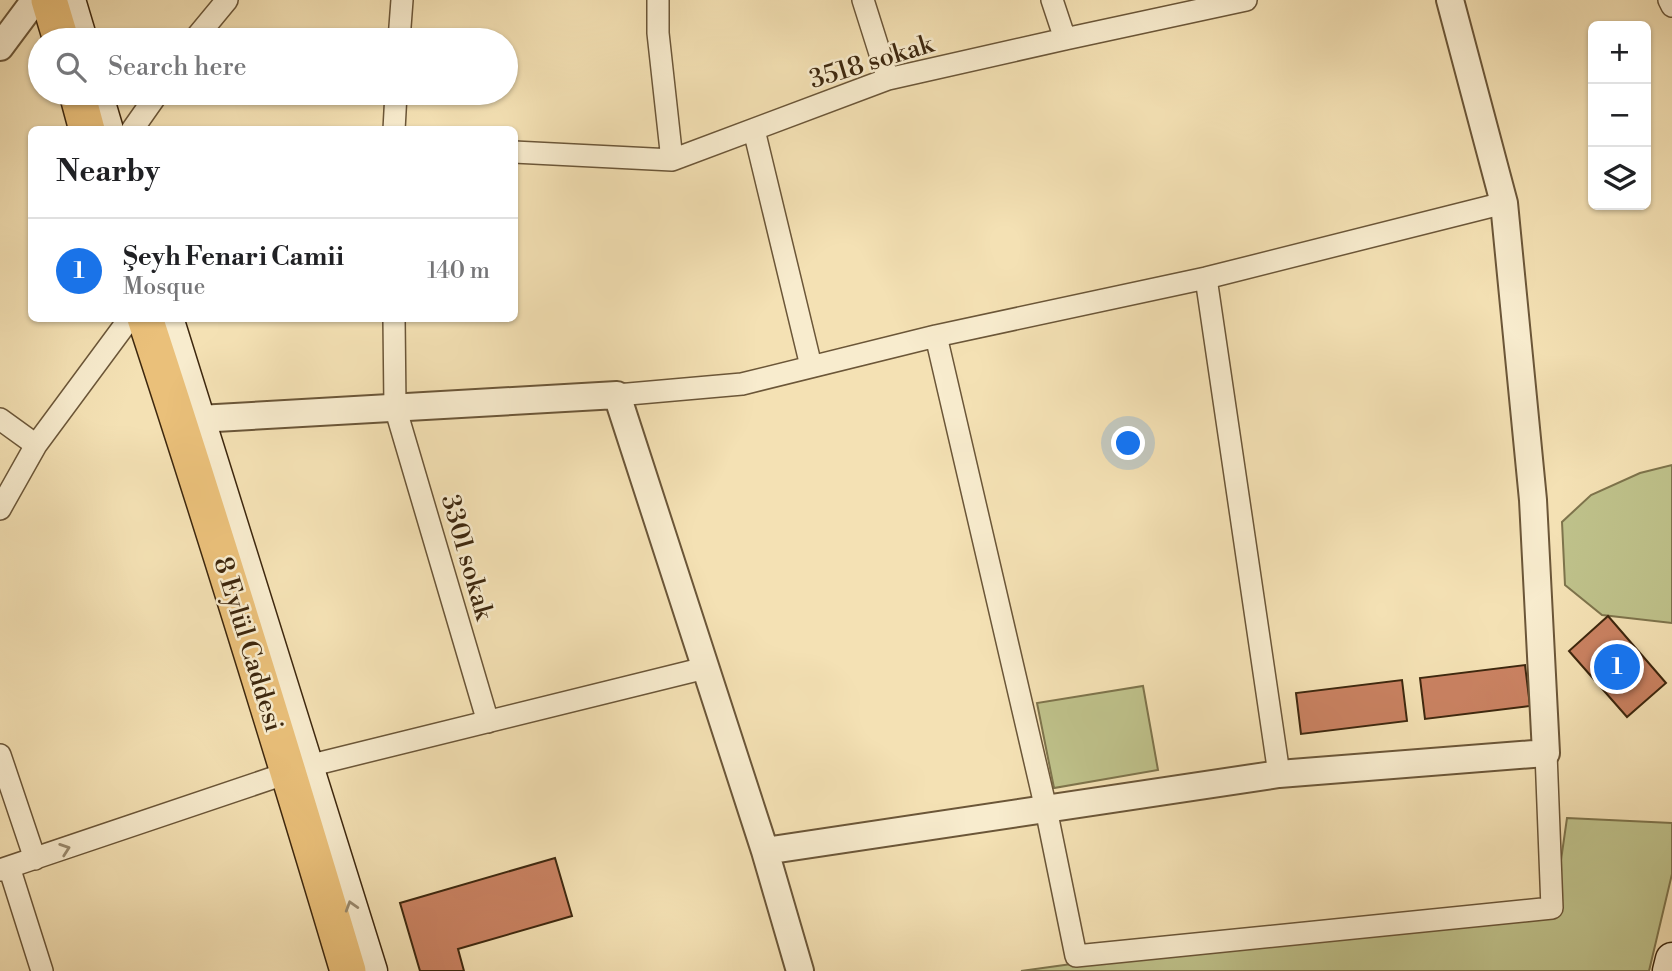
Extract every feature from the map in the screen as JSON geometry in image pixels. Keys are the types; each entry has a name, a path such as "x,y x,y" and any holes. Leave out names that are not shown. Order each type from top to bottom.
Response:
{"main road":[{"path":"49,0 57,28"},
{"path":"69,0 77,28"},
{"path":"80,105 86,126"},
{"path":"100,105 106,126"},
{"name":"8 Eylül Caddesi","path":"147,322 189,420 298,769 348,971"},
{"path":"168,322 189,420"},
{"path":"298,769 371,971"},
{"path":"1670,971 1672,959"}],"street":[{"path":"0,47 35,0"},
{"path":"204,28 227,0"},
{"path":"401,28 402,0"},
{"path":"658,0 658,33 672,160"},
{"path":"863,0 888,79"},
{"path":"1052,0 1065,39"},
{"name":"3518 sokak","path":"518,152 672,160 888,79 1246,0"},
{"path":"936,336 1046,809 1076,956 1552,908 1533,500 1504,203 1450,0"},
{"path":"1669,0 1672,6"},
{"path":"135,126 150,105"},
{"path":"394,126 395,105"},
{"path":"754,130 811,366"},
{"path":"189,420 617,396 742,384 936,336 1206,278 1504,203"},
{"path":"1206,278 1279,774"},
{"path":"0,509 36,445 127,322"},
{"name":"3301 sokak","path":"394,322 395,407 488,722"},
{"path":"617,396 765,851 800,971"},
{"path":"0,419 36,445"},
{"path":"42,971 4,868 298,769 705,668"},
{"path":"765,851 1279,774 1546,753"},
{"path":"0,755 35,859"}],"green space":[{"path":"1672,465 1672,623 1602,615 1565,585 1562,522 1591,495 1640,473"},
{"path":"1143,686 1158,770 1054,788 1037,703"},
{"path":"1567,818 1672,823 1672,874 1649,971 1021,971 1086,962 1553,916"}],"building":[{"path":"1608,616 1666,683 1627,717 1569,651"},
{"path":"1525,665 1530,706 1425,719 1420,678"},
{"path":"1402,680 1407,721 1301,734 1296,693"},
{"path":"555,858 572,916 458,949 464,971 420,971 400,903"}],"place":[{"name":"Şeyh Fenari Camii","path":"1617,667"}]}
